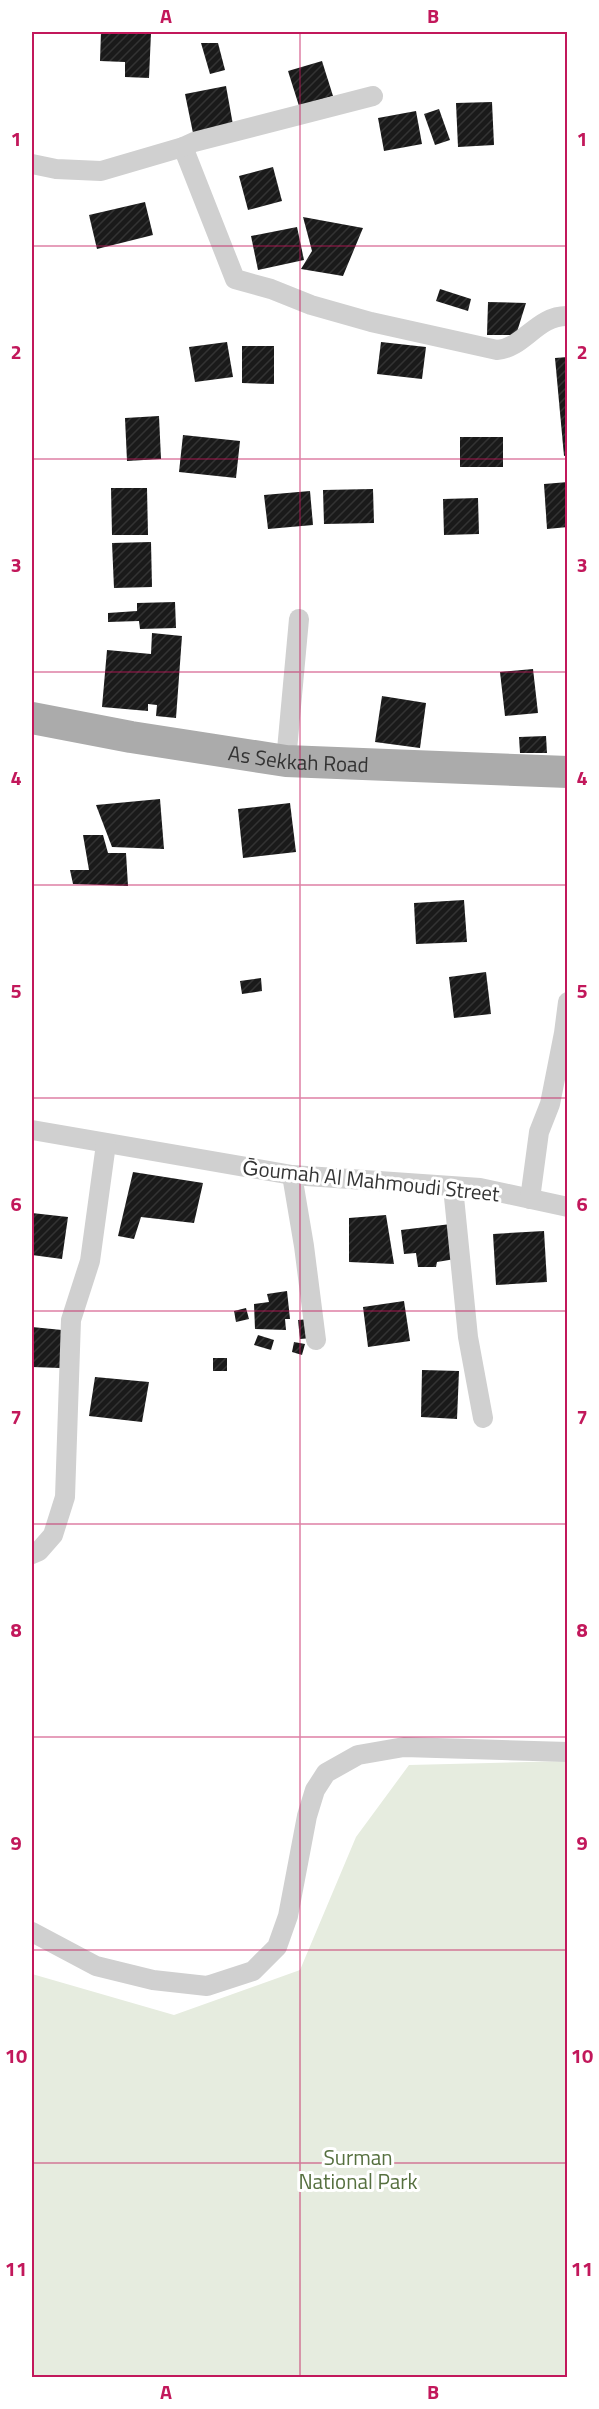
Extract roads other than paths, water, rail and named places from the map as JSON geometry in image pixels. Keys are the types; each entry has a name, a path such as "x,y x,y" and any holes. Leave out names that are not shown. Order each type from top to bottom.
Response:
{"main road":[{"name":"As Sekkah Road","path":"32,718 121,735 286,761 567,772"}],"street":[{"path":"32,164 56,169 100,171 194,142 373,96"},
{"path":"183,147 235,279 271,289 311,305 371,322 496,350 502,350 513,344 553,316 567,316"},
{"path":"286,761 299,619"},
{"path":"530,1199 539,1132 550,1104 564,1033 567,1002"},
{"name":"Ḡoumah Al Mahmoudi Street","path":"32,1130 292,1176 480,1188 567,1207"},
{"path":"32,1554 39,1551 53,1536 65,1497 71,1320 90,1261 106,1144"},
{"path":"292,1176 316,1340"},
{"path":"453,1186 468,1337 483,1418"},
{"path":"32,1932 96,1966 153,1980 207,1986 254,1971 277,1947 288,1916 307,1816 315,1790 326,1773 358,1755 404,1747 567,1752"}],"park label":[{"name":"Surman National Park","path":"358,2169"}]}
